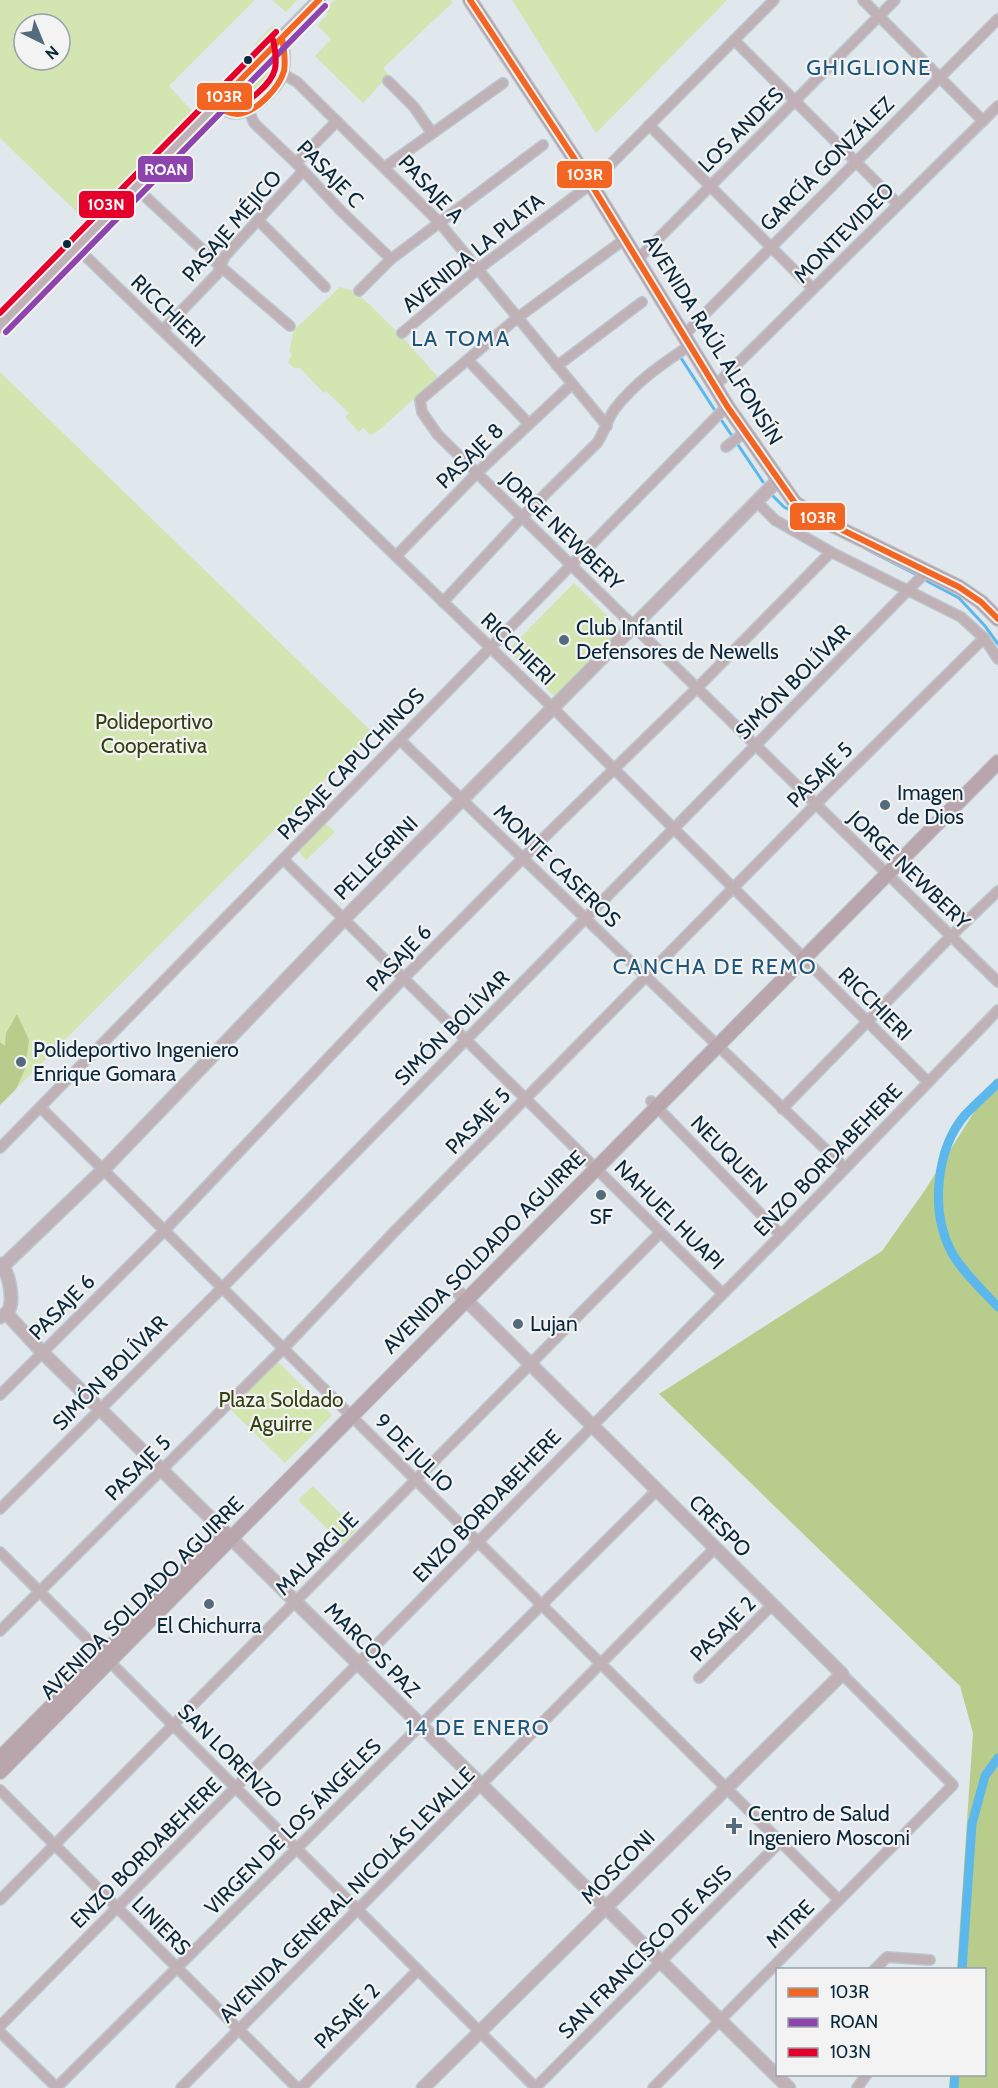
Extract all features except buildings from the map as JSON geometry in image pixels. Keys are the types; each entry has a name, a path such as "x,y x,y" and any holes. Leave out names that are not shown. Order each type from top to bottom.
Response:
{"main road":[{"name":"AVENIDA RAÚL ALFONSÍN","path":"470,0 591,184 715,386 727,406 735,440 778,480 795,503 826,522 959,587 981,602 998,619"},
{"name":"AVENIDA SOLDADO AGUIRRE","path":"0,1758 106,1657 594,1165 884,871 998,751"},
{"name":"AVENIDA SOLDADO AGUIRRE","path":"884,871 998,762"},
{"name":"AVENIDA SOLDADO AGUIRRE","path":"0,1772 106,1657"}],"street":[{"path":"0,326 319,0"},
{"name":"AVENIDA LA PLATA","path":"402,333 477,270 591,184 774,0"},
{"path":"863,0 983,121"},
{"name":"LOS ANDES","path":"637,260 895,0"},
{"name":"GARCÍA GONZÁLEZ","path":"443,602 522,517 597,443 612,413 633,388 686,341 771,246 998,19"},
{"path":"216,105 224,112 232,114 249,111 276,86 284,74 285,59 282,38"},
{"path":"734,40 898,204"},
{"name":"PASAJE A","path":"284,74 297,82 440,222 607,426"},
{"path":"388,81 414,107 432,134"},
{"path":"385,167 503,83"},
{"name":"MONTEVIDEO","path":"715,386 998,105"},
{"name":"PASAJE C","path":"249,111 254,123 391,259"},
{"name":"PASAJE MÉJICO","path":"296,163 337,121"},
{"path":"650,124 813,289"},
{"path":"359,291 391,259 543,145"},
{"name":"PASAJE MÉJICO","path":"163,330 217,274 225,256 303,171"},
{"path":"135,187 220,266 290,326"},
{"path":"258,220 326,287"},
{"path":"529,424 468,360 517,318 625,239"},
{"name":"RICCHIERI","path":"76,247 552,707 928,1082"},
{"path":"557,366 642,302"},
{"name":"JORGE NEWBERY","path":"468,360 420,400 422,412 438,435 998,982"},
{"name":"PASAJE 8","path":"396,556 477,473 572,384"},
{"name":"PASAJE CAPUCHINOS","path":"0,1148 727,406"},
{"name":"PELLEGRINI","path":"2,1265 103,1170 461,799 778,480"},
{"path":"757,502 775,520 831,552 961,617 984,638 998,659"},
{"name":"PASAJE 6","path":"0,1395 164,1231 404,978 831,552"},
{"name":"SIMÓN BOLÍVAR","path":"0,1509 222,1288 927,571"},
{"name":"PASAJE 5","path":"0,1631 283,1349 646,976 984,638"},
{"name":"MONTE CASEROS","path":"400,740 845,1168"},
{"name":"NAHUEL HUAPI","path":"283,859 722,1293"},
{"path":"782,1109 998,891"},
{"name":"ENZO BORDABEHERE","path":"0,2026 780,1235 998,1010"},
{"name":"NEUQUEN","path":"654,1104 780,1235"},
{"name":"9 DE JULIO","path":"40,1107 839,1900"},
{"name":"MALARGUE","path":"0,1900 660,1233"},
{"path":"2,1265 8,1275 11,1305 3,1315"},
{"name":"CRESPO","path":"463,1297 953,1785"},
{"name":"MARCOS PAZ","path":"3,1315 720,2020 775,2068"},
{"name":"VIRGEN DE LOS ÁNGELES","path":"56,2088 657,1490"},
{"name":"AVENIDA GENERAL NICOLÁS LEVALLE","path":"181,2088 715,1548"},
{"name":"SAN LORENZO","path":"0,1552 536,2088"},
{"name":"PASAJE 2","path":"699,1678 772,1605"},
{"name":"MOSCONI","path":"423,2088 842,1674"},
{"name":"MITRE","path":"653,2088 953,1785"},
{"name":"LINIERS","path":"0,1790 299,2088"},
{"name":"SAN FRANCISCO DE ASIS","path":"536,2088 780,1842"},
{"path":"876,1968 887,1957 930,1960"},
{"name":"PASAJE 2","path":"299,2088 418,1970"},
{"path":"0,2032 56,2088"}],"green space":[{"path":"0,0 255,0 169,86 192,111 85,220 0,138"},
{"path":"272,0 297,0 286,12"},
{"path":"335,0 451,0 452,3 383,68 389,75 363,103 315,56 331,39 317,25 328,14 324,10"},
{"path":"512,0 727,0 596,133"},
{"path":"272,26 277,31 276,35 260,51 254,45"},
{"path":"269,58 278,60 280,65 266,90 249,105 233,109 227,103"},
{"path":"237,65 242,70 203,110 198,110 200,102"},
{"path":"340,287 354,291 371,306 438,377 371,435 363,428 359,432 345,417 349,413 326,391 324,393 300,368 294,368 288,362 292,354 289,351 294,330"},
{"name":"Polideportivo Cooperativa","path":"0,372 372,732 0,1105"},
{"name":"Club Infantil Defensores de Newells","path":"574,583 621,629 554,696 508,650"},
{"path":"324,822 335,832 306,860 297,849"},
{"path":"17,1014 29,1040 25,1069 16,1089 0,1105 0,1042 5,1046 6,1033"},
{"path":"998,1084 998,2088 949,2088 950,2076 986,2076 986,1968 957,1968 973,1733 960,1686 659,1394 882,1251 925,1190 981,1101"},
{"name":"Plaza Soldado Aguirre","path":"277,1361 332,1415 285,1463 230,1409"},
{"path":"313,1486 356,1530 343,1544 298,1500"}],"waterway":[{"path":"681,358 714,409"},
{"path":"722,421 763,482"},
{"path":"771,494 784,507 812,521"},
{"path":"868,550 915,574"},
{"path":"927,581 959,598 998,644"},
{"path":"998,1083 965,1115 955,1129 942,1162 939,1181 940,1218 951,1251 966,1272 998,1307"},
{"path":"962,1968 972,1824 985,1776 998,1758"},
{"path":"954,2088 955,2076"}],"transit line":[{"name":"103R","path":"282,38 284,71 272,92 259,104 244,113 231,113 216,105 319,0"},
{"name":"103R","path":"470,0 591,184 727,406 795,503 826,522 959,587 981,602 998,619"},
{"name":"ROAN","path":"6,332 325,6"},
{"name":"103N","path":"0,313 276,32"},
{"name":"103N","path":"221,98 230,103 240,104 264,86 275,69 273,40"}],"place":[{"name":"Club Infantil Defensores de Newells","path":"564,640"},
{"name":"Imagen de Dios","path":"885,805"},
{"name":"Polideportivo Ingeniero Enrique Gomara","path":"21,1062"},
{"name":"SF","path":"601,1195"},
{"name":"Lujan","path":"518,1324"},
{"name":"El Chichurra","path":"209,1604"},
{"name":"Centro de Salud Ingeniero Mosconi","path":"734,1826"}],"district":[{"name":"GHIGLIONE","path":"869,67"},
{"name":"LA TOMA","path":"461,338"},
{"name":"CANCHA DE REMO","path":"715,966"},
{"name":"14 DE ENERO","path":"478,1727"}]}
